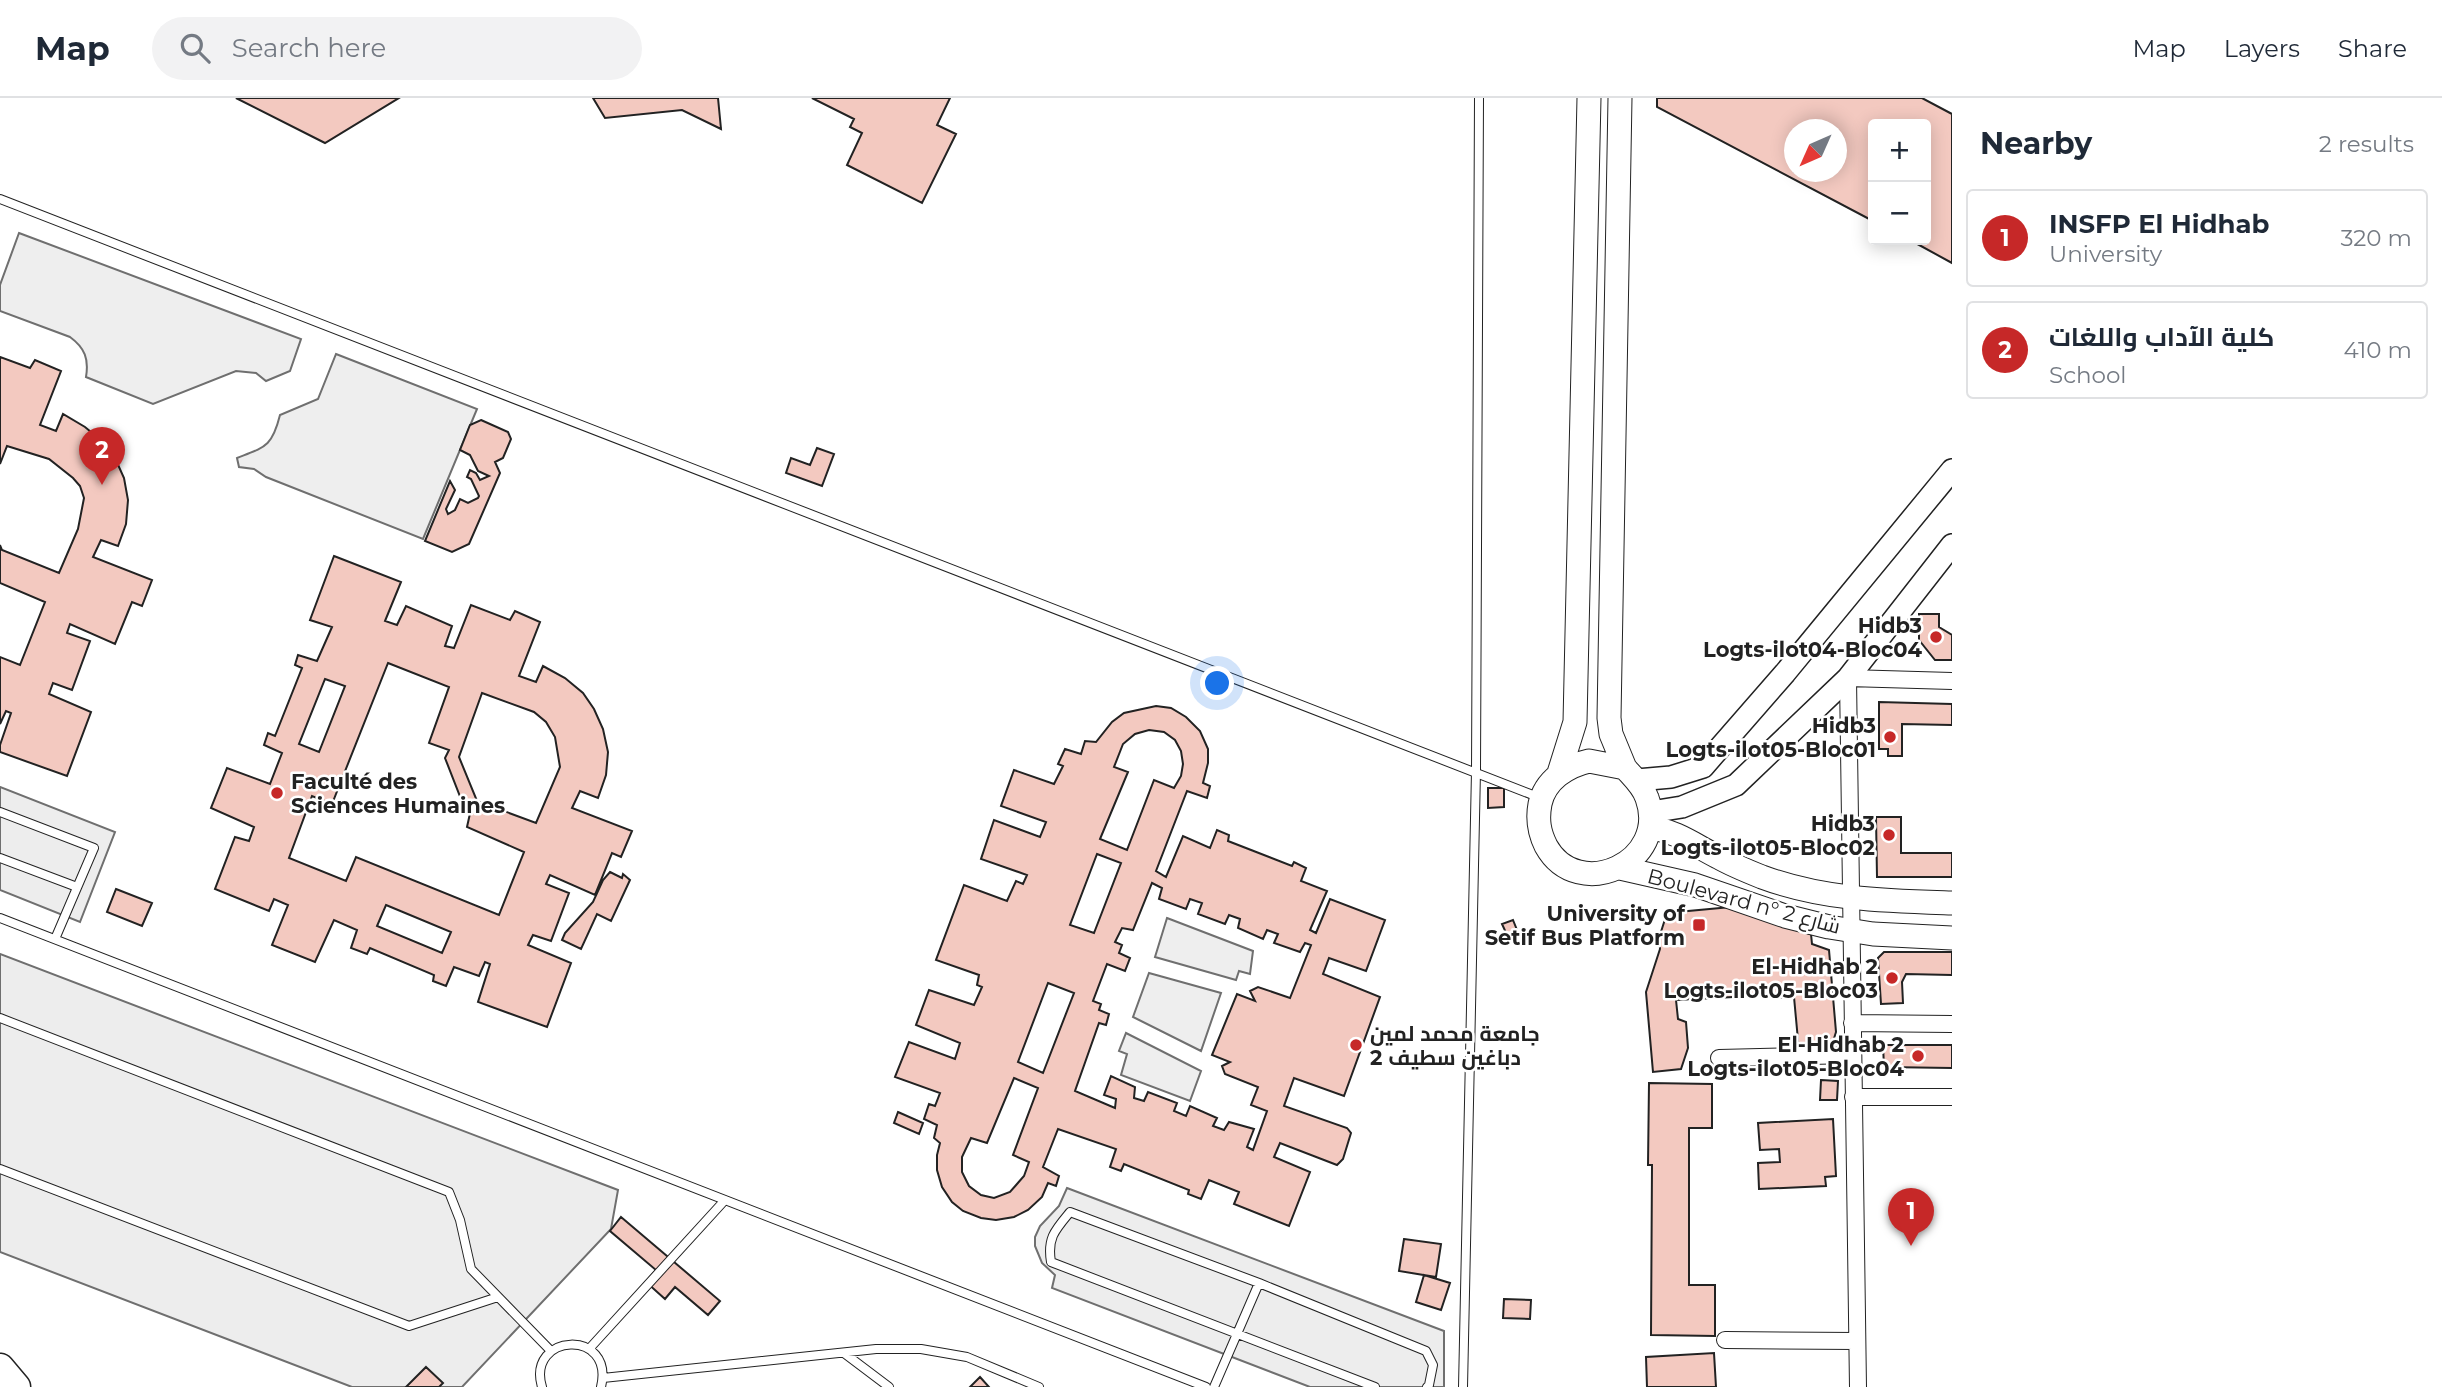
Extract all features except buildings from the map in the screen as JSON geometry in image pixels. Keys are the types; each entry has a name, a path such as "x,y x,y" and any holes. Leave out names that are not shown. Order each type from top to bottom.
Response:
{"main road":[{"path":"1590,98 1575,722 1559,773 1541,798 1538,817 1541,836 1550,853 1565,866 1583,873 1602,874 1620,868 1636,856 1645,843 1650,820 1647,796 1631,774 1611,734 1609,718 1620,98"},
{"path":"1559,773 1573,765 1589,761 1606,762 1631,774"},
{"name":"Boulevard n° شارع 2","path":"1650,820 1722,860 1814,893 1850,898 1952,903"},
{"name":"Boulevard n° شارع 2","path":"1620,868 1696,885 1785,916 1850,930 1873,934 1952,938"}],"street":[{"path":"1631,774 1671,777 1703,767 1785,673 1952,470"},
{"path":"1650,820 1736,785 1848,678 1952,545"},
{"path":"1848,678 1952,681"},
{"path":"1848,678 1857,1387"},
{"path":"1852,1023 1952,1024"},
{"path":"1719,1058 1852,1055"},
{"path":"1853,1097 1952,1097"},
{"path":"1725,1340 1857,1340"}],"lane":[{"path":"1464,1387 1476,771 1479,98"},
{"path":"0,199 1541,798"},
{"path":"0,812 94,848 55,939"},
{"path":"0,858 77,887"},
{"path":"0,918 1206,1387"},
{"path":"0,1018 449,1192 460,1220 471,1269 551,1352"},
{"path":"0,1169 409,1326 498,1297"},
{"path":"589,1349 725,1200"},
{"path":"1375,1387 1051,1262 1048,1246 1055,1229 1070,1212 1259,1283 1426,1351 1433,1365 1433,1373 1427,1387"},
{"path":"1214,1387 1259,1283"},
{"path":"542,1387 540,1369 551,1352 570,1343 589,1349 600,1362 602,1382 876,1349 922,1349 967,1357 1039,1387"},
{"path":"844,1353 889,1387"}],"shaded area":[{"path":"19,233 301,339 290,371 266,381 256,373 236,371 153,404 86,377 85,354 70,337 0,311 0,285"},
{"path":"336,354 477,409 423,539 266,477 254,469 239,467 237,458 261,448 270,440 280,415 318,399"},
{"path":"0,787 115,832 80,922 0,890"},
{"path":"1167,918 1253,951 1250,974 1239,971 1236,980 1155,957"},
{"path":"0,954 618,1190 611,1229 462,1387 352,1387 0,1252"},
{"path":"1149,973 1221,993 1201,1051 1133,1017"},
{"path":"1126,1033 1201,1071 1190,1101 1121,1075 1127,1054 1119,1051"},
{"path":"1067,1188 1444,1331 1444,1387 1310,1387 1052,1288 1055,1275 1042,1263 1035,1246 1035,1237 1040,1226 1059,1206"}],"place":[{"name":"كلية الآداب واللغات","path":"102,485"},
{"name":"Hidb3 Logts-ilot04-Bloc04","path":"1936,637"},
{"name":"Hidb3 Logts-ilot05-Bloc01","path":"1890,737"},
{"name":"Faculté des Sciences Humaines","path":"277,793"},
{"name":"Hidb3 Logts-ilot05-Bloc02","path":"1889,835"},
{"name":"University of Setif Bus Platform","path":"1699,925"},
{"name":"El-Hidhab 2 Logts-ilot05-Bloc03","path":"1892,978"},
{"name":"جامعة محمد لمين دباغين سطيف 2","path":"1356,1045"},
{"name":"El-Hidhab 2 Logts-ilot05-Bloc04","path":"1918,1056"},
{"name":"INSFP El Hidhab","path":"1911,1246"}]}
